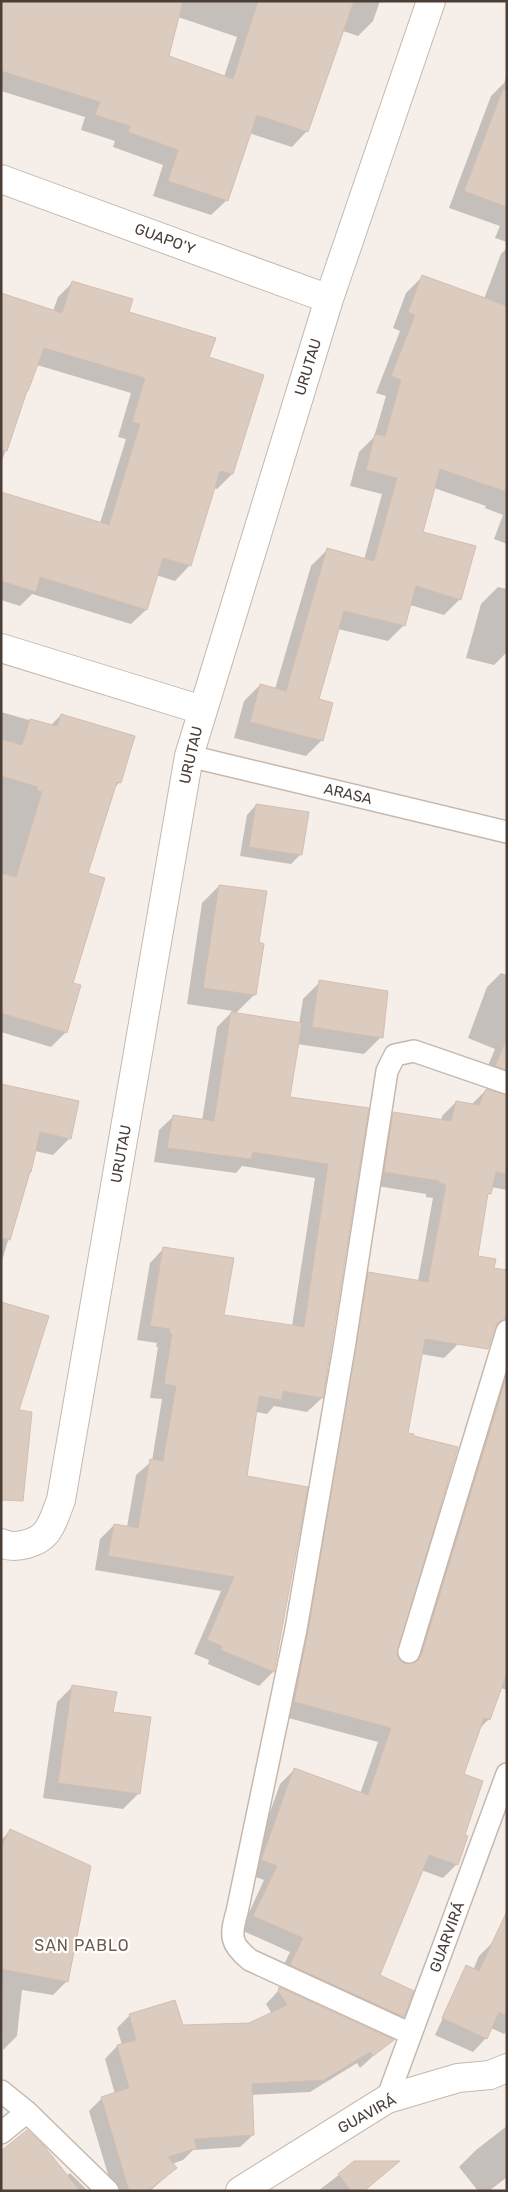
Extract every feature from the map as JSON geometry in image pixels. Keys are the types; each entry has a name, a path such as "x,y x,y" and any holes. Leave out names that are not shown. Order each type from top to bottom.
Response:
{"street":[{"name":"URUTAU","path":"1,1543 6,1545 26,1545 47,1532 61,1500 189,756 329,299 431,1"},
{"name":"GUAPO'Y","path":"1,179 329,299"},
{"path":"1,648 202,710"},
{"name":"GUAVIRÁ","path":"240,2191 387,2099 458,2078 501,2075"}],"lane":[{"name":"ARASA","path":"189,756 507,832"},
{"path":"412,2034 250,1960 236,1949 232,1931 298,1620 344,1348 387,1071 395,1055 414,1051 507,1083"},
{"path":"409,1652 507,1331"},
{"name":"GUARVIRÁ","path":"387,2099 507,1774"},
{"path":"1,2092 27,2112 108,2191"},
{"path":"1,2133 27,2112"}],"building":[{"path":"1,1 183,1 169,56 233,79 258,1 354,1 308,132 257,115 228,201 168,181 178,150 128,132 130,126 95,115 100,102 1,71"},
{"path":"503,89 507,90 507,207 464,191"},
{"path":"422,275 507,306 507,492 440,469 423,532 476,546 461,600 416,586 405,626 344,611 319,699 333,703 323,741 250,722 260,684 286,691 327,548 374,561 397,478 366,470 375,434 385,436 401,380 391,376 415,315 408,312"},
{"path":"72,281 133,299 129,312 216,338 209,357 264,375 233,474 220,471 191,566 163,558 147,610 40,577 36,592 1,581 1,492 109,525 140,424 132,422 145,378 44,348 7,451 1,450 1,293 62,313"},
{"path":"61,714 135,736 121,783 117,782 88,873 105,878 73,983 81,985 67,1033 1,1013 1,873 16,877 42,792 37,790 38,787 1,776 1,739 22,745 30,719 57,726"},
{"path":"256,804 309,812 302,855 249,847"},
{"path":"219,885 267,891 259,942 264,944 256,995 203,988"},
{"path":"319,980 388,991 383,1038 312,1027"},
{"path":"231,1012 302,1023 290,1097 369,1108 323,1398 283,1391 282,1400 259,1396 247,1476 308,1487 274,1672 221,1650 222,1646 207,1640 234,1577 108,1556 114,1524 138,1528 150,1459 163,1461 176,1386 164,1384 172,1334 169,1333 170,1329 150,1326 163,1247 234,1258 224,1315 304,1327 328,1164 253,1152 251,1159 167,1148 173,1115 214,1121"},
{"path":"507,1041 507,1070 495,1066"},
{"path":"1,1084 79,1101 71,1139 40,1132 31,1172 10,1240 1,1238"},
{"path":"486,1089 507,1095 507,1174 496,1172 491,1194 488,1193 478,1256 496,1259 494,1268 507,1270 507,1312 505,1319 495,1327 488,1349 425,1339 408,1433 458,1447 397,1654 400,1661 406,1664 417,1661 421,1656 505,1381 507,1381 507,1673 490,1720 484,1718 464,1774 483,1781 465,1835 468,1836 458,1865 429,1855 380,1975 414,1991 404,2017 290,1965 303,1938 253,1916 277,1866 261,1860 294,1768 368,1795 391,1728 294,1702 308,1631 368,1272 428,1282 446,1185 439,1183 439,1181 384,1172 393,1112 451,1121 456,1101 479,1105"},
{"path":"1,1302 49,1316 19,1410 32,1412 23,1501 1,1500"},
{"path":"72,1685 117,1692 113,1712 151,1717 140,1794 58,1783"},
{"path":"10,1829 91,1866 68,1982 1,1969 1,1847"},
{"path":"507,1911 507,2016 499,2012 487,2039 442,2018 466,1965 479,1971"},
{"path":"279,1987 394,2040 373,2056 370,2052 324,2080 252,2084 254,2135 194,2139 197,2148 168,2157 177,2168 148,2191 129,2191 101,2097 129,2088 117,2045 136,2040 129,2014 175,2000 183,2025 249,2023 287,2005 278,1991"},
{"path":"27,2130 44,2146 80,2191 1,2191 1,2151"},
{"path":"354,2161 400,2161 364,2191 351,2191 338,2174"}],"district":[{"name":"SAN PABLO","path":"82,1945"}]}
